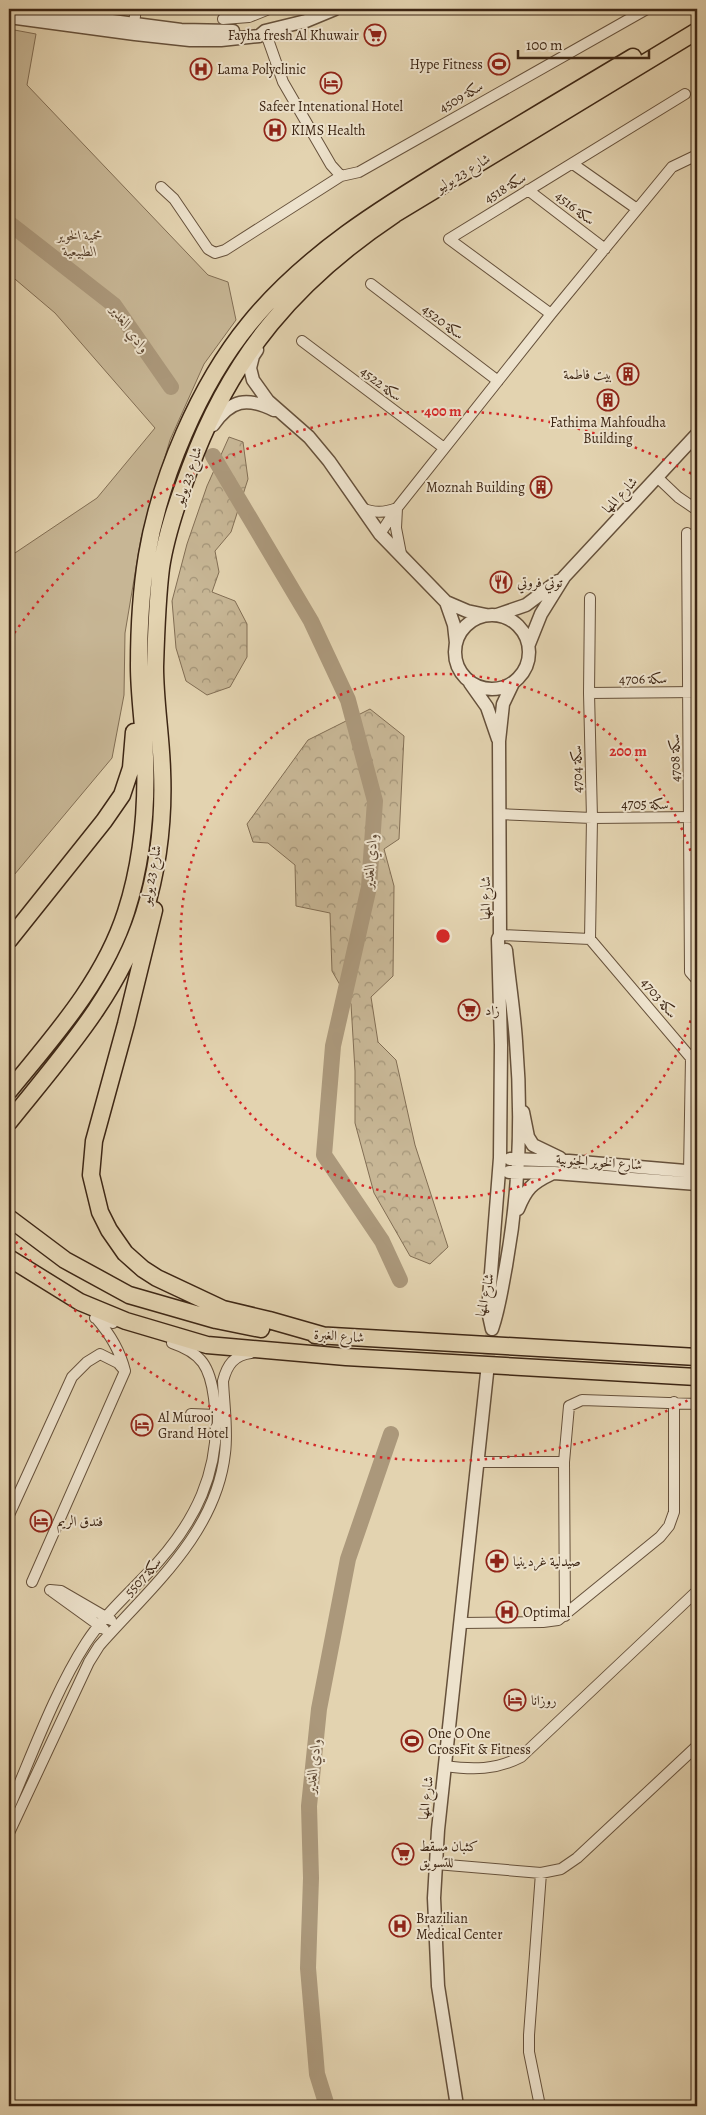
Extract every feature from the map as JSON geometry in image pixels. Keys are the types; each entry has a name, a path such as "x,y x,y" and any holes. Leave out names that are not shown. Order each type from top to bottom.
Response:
{"main road":[{"name":"شارع 23 يوليو","path":"9,1091 85,996 102,967 126,914 142,841 146,804 139,667 143,588 147,553 178,449 201,399 221,364 248,325 303,267 342,237 389,203 697,19"},
{"name":"شارع 23 يوليو","path":"9,1122 90,1020 115,982 130,951 144,914 152,883 160,826 162,771 155,669 157,611 162,567 181,491 202,434 222,394 266,328 291,299 357,240 395,214 697,31"},
{"path":"9,940 104,821 122,794 131,768 134,752 139,667"},
{"path":"162,771 170,799 162,874 148,937 94,1141 91,1175 94,1194 100,1212 118,1243 143,1269 157,1278 223,1309 324,1336"},
{"name":"شارع الغبرة","path":"9,1218 64,1260 129,1296 216,1320 268,1331 324,1336 697,1357"},
{"name":"شارع الغبرة","path":"9,1258 80,1302 126,1322 207,1345 269,1351 697,1377"},
{"path":"9,1270 64,1304 95,1318"}],"street":[{"path":"134,23 136,9"},
{"path":"223,19 249,17 269,9"},
{"path":"9,17 26,12 198,31 265,31 306,20 335,9"},
{"name":"سكة 4509","path":"161,187 174,199 208,249 215,253 225,250 341,176 360,172 647,9"},
{"path":"26,12 190,40 255,37 265,31"},
{"path":"265,31 283,82 331,165 341,176"},
{"name":"سكة 4518","path":"551,314 449,239 684,94"},
{"path":"380,534 396,508 551,314 672,167 697,155"},
{"path":"573,164 637,209"},
{"name":"سكة 4516","path":"528,190 605,249"},
{"path":"322,270 281,317 253,356 250,368 253,380 268,401 309,438 329,461 380,534 446,602 454,624 455,654 462,674 469,682 491,690 513,683 525,670 528,662 529,644 521,628 514,622 492,615 467,611 446,602"},
{"name":"سكة 4520","path":"371,284 498,381"},
{"name":"سكة 4522","path":"302,341 444,448"},
{"path":"181,491 213,424 227,409 238,402 249,401 263,405 283,415"},
{"name":"شارع المها","path":"492,615 526,605 564,577 697,434"},
{"path":"657,477 697,510"},
{"path":"360,507 370,512 386,512 396,508"},
{"path":"396,508 396,528 401,554"},
{"name":"سكة 4708","path":"687,533 693,692 694,817 690,972 697,980"},
{"name":"شارع المها","path":"529,644 541,614 564,577"},
{"name":"سكة 4704","path":"590,598 589,693 592,818 590,938"},
{"path":"456,643 468,625 477,619 492,615"},
{"name":"شارع المها","path":"469,682 487,707 499,741"},
{"name":"شارع المها","path":"500,934 504,939 516,1042 518,1106 517,1173 514,1220 498,1314 492,1329 488,1311 500,1158 499,741 503,704 513,683"},
{"name":"4706 سكة","path":"589,693 693,692"},
{"name":"4705 سكة","path":"499,814 592,818 694,817"},
{"path":"500,934 590,938"},
{"name":"4703 سكة","path":"590,938 694,1058 693,1172"},
{"path":"518,1106 523,1113 528,1137 533,1146 569,1161"},
{"name":"شارع الخوير الجنوبية","path":"500,1158 569,1161 693,1172"},
{"name":"شارع الخوير الجنوبية","path":"499,1172 554,1173 697,1184"},
{"path":"514,1220 525,1193 536,1182 554,1173"},
{"path":"32,1582 125,1371 122,1358 113,1339 95,1318"},
{"name":"سكة 5507","path":"9,1808 66,1677 76,1659 99,1624 164,1556 190,1521 200,1501 213,1459 216,1414 213,1387 205,1366 195,1352 95,1318"},
{"name":"سكة 5507","path":"9,1834 80,1677 99,1646 192,1541 204,1521 214,1499 225,1453 226,1430 223,1381 227,1367 239,1355 269,1351"},
{"path":"9,1515 76,1372 100,1354 118,1363 125,1371"},
{"name":"شارع المها","path":"457,2106 438,1986 434,1914 436,1864 438,1830 487,1373"},
{"path":"565,1616 564,1462 567,1412 572,1403 582,1400 697,1404"},
{"path":"461,1623 550,1622 565,1616 660,1537 672,1519 675,1504 674,1402"},
{"path":"191,1414 216,1414"},
{"path":"477,1462 564,1462"},
{"path":"110,1634 99,1624 56,1596 50,1590 59,1590 107,1616 118,1625"},
{"path":"445,1766 464,1769 490,1768 509,1763 521,1757 697,1591"},
{"path":"436,1864 541,1873 556,1871 570,1864 697,1746"},
{"path":"540,2106 529,2052 529,2036 541,1873"}],"green space":[{"name":"محمية الخوير الطبيعية","path":"9,29 36,34 27,85 208,275 228,282 236,320 204,364 170,440 141,538 125,633 124,695 112,758 9,881 9,557 97,498 155,428 55,313 9,274"},
{"path":"229,437 243,442 248,479 231,532 215,551 219,572 212,592 235,601 247,624 247,657 230,687 207,695 186,681 176,648 172,601 187,544 207,486"},
{"path":"370,709 404,736 399,839 384,849 394,886 393,976 371,997 378,1042 396,1060 415,1145 448,1247 430,1264 410,1256 374,1193 355,1123 355,1071 351,1004 332,971 330,913 296,906 295,865 268,843 253,842 247,824 308,740"}],"waterway":[{"name":"وادي الغدير","path":"9,223 114,305 171,387"},
{"name":"وادي الغدير","path":"213,456 311,621 348,700 375,801 369,887 333,1046 324,1155 382,1241 400,1280"},
{"name":"وادي الغدير","path":"327,2106 317,2074 308,1968 311,1878 309,1806 319,1709 348,1559 391,1434"}],"tunnel":[{"path":"487,1373 492,1329"}],"place":[{"name":"Fayha fresh Al Khuwair","path":"375,35"},
{"name":"Hype Fitness","path":"499,64"},
{"name":"Lama Polyclinic","path":"201,69"},
{"name":"Safeer Intenational Hotel","path":"331,83"},
{"name":"KIMS Health","path":"275,130"},
{"name":"بيت فاطمة","path":"628,374"},
{"name":"Fathima Mahfoudha Building","path":"608,400"},
{"name":"Moznah Building","path":"541,487"},
{"name":"توتي فروتي","path":"501,582"},
{"name":"زاد","path":"469,1010"},
{"name":"Al Murooj Grand Hotel","path":"142,1425"},
{"name":"فندق الريم","path":"41,1521"},
{"name":"صيدلية غردينيا","path":"497,1561"},
{"name":"Optimal","path":"507,1612"},
{"name":"روزانا","path":"515,1700"},
{"name":"One O One CrossFit & Fitness","path":"412,1741"},
{"name":"كثبان مسقط للتسويق","path":"403,1854"},
{"name":"Brazilian Medical Center","path":"400,1926"}]}
